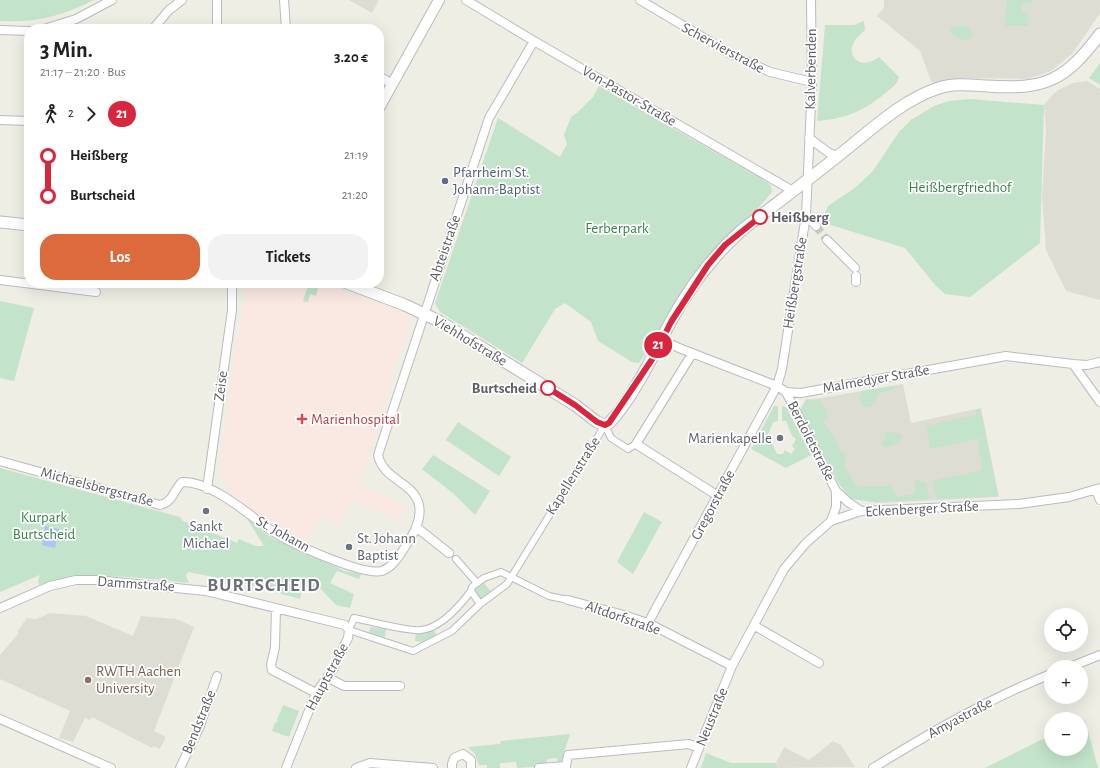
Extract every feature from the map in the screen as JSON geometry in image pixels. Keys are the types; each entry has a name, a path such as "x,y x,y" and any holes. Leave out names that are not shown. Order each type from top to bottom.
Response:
{"main road":[{"name":"Kapellenstraße","path":"605,425 613,419 653,358 661,339 699,278 718,253 742,230 898,110 920,96 939,88 961,84 1027,87 1042,84 1058,77 1072,67 1083,56 1100,34"},
{"path":"0,222 24,224"},
{"name":"Viehhofstraße","path":"360,288 423,313 575,405 597,422 605,425"}],"street":[{"path":"60,24 76,19 112,0"},
{"path":"157,24 170,10 182,0"},
{"path":"217,0 217,24"},
{"path":"284,0 286,24"},
{"path":"384,99 439,0"},
{"name":"Von-Pastor-Straße","path":"466,0 793,191"},
{"name":"Schervierstraße","path":"640,0 657,12 731,54 770,72 812,82"},
{"name":"Kalverbenden","path":"808,180 812,82 811,0"},
{"path":"0,30 24,31"},
{"name":"Abteistraße","path":"416,527 419,505 415,494 384,470 379,463 378,455 423,313 489,118 534,41"},
{"path":"384,79 392,84"},
{"path":"0,120 24,121"},
{"path":"809,138 829,153 839,156"},
{"name":"Heißbergstraße","path":"777,386 782,369 806,215 808,180"},
{"path":"806,215 816,226"},
{"path":"827,240 856,275"},
{"path":"0,280 24,282"},
{"path":"70,288 96,292"},
{"name":"Zeise","path":"208,489 232,310 232,288"},
{"path":"661,339 692,354 777,386 786,392"},
{"path":"605,425 611,438 628,449 636,444 692,354"},
{"name":"Malmedyer Straße","path":"786,392 801,393 1006,356 1087,365 1100,362"},
{"path":"1073,364 1100,402"},
{"name":"Gregorstraße","path":"648,623 777,386"},
{"name":"Berdoletstraße","path":"786,392 836,491 861,511"},
{"name":"Kapellenstraße","path":"349,630 413,652 452,631 480,604 507,584 605,425"},
{"path":"636,444 718,496"},
{"name":"Michaelsbergstraße","path":"0,461 160,504 167,503 171,499 177,487 182,482 190,482 208,489"},
{"name":"St. Johann","path":"208,489 224,497 274,532 343,564 374,572 390,567 399,558 416,527"},
{"path":"1098,489 1100,500"},
{"name":"Eckenberger Straße","path":"732,666 755,626 784,569 806,543 831,521 861,511 1019,504 1069,497 1098,489"},
{"name":"Berdoletstraße","path":"831,521 836,507 836,491"},
{"path":"416,527 449,553"},
{"path":"349,630 354,618 420,630 434,627 461,604 471,591 472,587 477,583 456,559"},
{"name":"Altdorfstraße","path":"477,583 484,578 501,572 549,596 620,614 648,623 732,666"},
{"name":"Dammstraße","path":"0,608 50,586 76,580 96,580 206,591 338,623 345,625 349,630"},
{"path":"471,591 480,604"},
{"path":"276,608 275,647 271,665 272,670 316,692"},
{"path":"755,626 819,663"},
{"name":"Hauptstraße","path":"286,768 316,692 328,677 348,638 349,630"},
{"path":"1088,660 1100,655"},
{"name":"Neustraße","path":"691,768 732,666"},
{"name":"Bendstraße","path":"180,768 200,726 217,676"},
{"path":"328,677 344,686 400,686"},
{"name":"Amyastraße","path":"873,768 981,705 1044,677"},
{"path":"0,719 111,768"},
{"path":"539,768 566,767 568,755 689,744 699,748"},
{"path":"449,768 454,758 463,754 471,760 471,768"},
{"path":"356,768 370,763 433,768"}],"shaded area":[{"path":"349,0 379,0 372,13"},
{"path":"884,0 1100,0 1100,13 1072,54 1051,71 1028,79 965,78 932,83 920,51 877,16 884,8"},
{"path":"1087,81 1100,89 1100,300 1066,291 1046,250 1042,196 1046,130 1044,105 1053,94 1060,89 1073,83"},
{"name":"Marienhospital","path":"245,288 333,288 366,298 409,315 411,318 360,484 406,507 398,522 352,499 337,529 332,527 334,522 321,516 309,541 269,522 237,500 225,485 218,472"},
{"path":"903,384 911,423 981,408 999,497 881,503 860,499 809,400"},
{"name":"RWTH Aachen University","path":"50,613 86,616 133,636 141,616 176,619 194,627 154,731 166,737 160,749 153,746 152,748 92,717 90,720 85,718 73,742 59,738 70,711 0,679 0,655 19,633 17,632 27,618 36,619"},
{"path":"833,741 841,745 855,767 777,768 776,763 784,747 809,760"}],"green space":[{"path":"0,0 94,0 82,6 48,17 25,21 0,21"},
{"path":"1007,0 1032,0 1032,3 1022,3 1022,12 1029,13 1026,15 1029,18 1026,20 1028,20 1026,23 1028,26 1005,26"},
{"path":"864,21 865,30 855,40 852,48 854,58 858,61 868,63 879,57 899,77 896,84 878,99 860,110 841,117 817,121 825,25 854,25"},
{"path":"954,26 964,26 970,29 972,38 962,40 956,38 950,30"},
{"path":"1100,63 1100,85 1089,78"},
{"name":"Ferberpark","path":"599,86 767,182 771,186 772,192 751,216 728,235 708,256 639,363 632,362 598,341 591,322 565,303 555,309 522,363 440,312 435,303 498,118 560,157 567,144 564,135 571,117 593,97"},
{"name":"Heißbergfriedhof","path":"970,99 1044,105 1040,243 970,297 945,294 936,286 905,248 821,222 828,206 856,187 873,171 899,132 911,120 934,106 949,101"},
{"path":"307,288 318,288 316,296 310,294 308,302 303,301"},
{"path":"0,301 34,308 14,381 0,378"},
{"path":"893,386 894,389 877,394 877,400 871,407 863,407 859,398 862,391"},
{"path":"806,399 820,401 826,409 828,418 823,422 834,436 839,450 846,455 845,468 857,486 890,486 898,497 914,494 916,480 926,483 929,499 875,502 851,499 839,484 800,410"},
{"path":"774,406 778,406 778,421 773,422 768,435 769,437 766,441 767,444 772,443 777,454 783,454 785,450 791,454 795,449 792,446 796,439 792,436 786,421 782,421 782,406 786,407 811,455 786,468 751,449"},
{"path":"980,409 998,496 937,499 932,481 982,470 978,441 982,438 930,449 926,426 976,415 976,410"},
{"path":"458,422 511,457 499,476 446,440"},
{"path":"890,431 899,433 903,437 895,444 884,447 882,442 886,438 885,433"},
{"path":"433,455 490,491 475,515 454,494 422,469"},
{"name":"Kurpark Burtscheid","path":"0,468 180,517 183,521 237,543 239,539 255,546 264,546 246,517 263,532 274,539 345,571 361,574 359,579 337,571 330,583 354,594 350,608 336,605 316,584 314,591 302,589 300,599 235,581 188,572 186,576 189,583 132,577 95,576 57,580 39,585 38,581 40,575 0,592"},
{"path":"644,512 662,522 633,574 617,562"},
{"path":"483,582 492,593 481,600 473,589"},
{"path":"370,627 386,629 385,637 369,635"},
{"path":"434,630 437,636 422,642 415,641 416,632"},
{"path":"283,705 299,711 289,737 272,731 275,723 278,721 277,720"},
{"path":"1088,731 1098,768 985,768 1044,738 1044,756 1088,756"},
{"path":"570,734 560,765 558,765 557,758 547,759 547,766 517,768 516,762 500,763 500,768 487,768 487,765 479,765 475,754 468,747 500,744 501,741"},
{"path":"706,753 731,763 776,763 777,768 701,768"}],"water":[{"path":"45,526 59,529 55,548 42,545"}],"tunnel":[{"path":"816,226 827,240"}],"bus line":[{"name":"21","path":"548,388 575,405 597,422 605,425 609,423 653,358 661,339 671,322 708,265 725,245 760,217"}],"place":[{"name":"Pfarrheim St. Johann-Baptist","path":"445,181"},
{"name":"Heißberg","path":"760,217"},
{"name":"Burtscheid","path":"548,388"},
{"name":"Marienhospital","path":"302,419"},
{"name":"Marienkapelle","path":"780,438"},
{"name":"Sankt Michael","path":"206,511"},
{"name":"St. Johann Baptist","path":"349,547"},
{"name":"RWTH Aachen University","path":"88,680"}],"district":[{"name":"BURTSCHEID","path":"264,585"}]}
